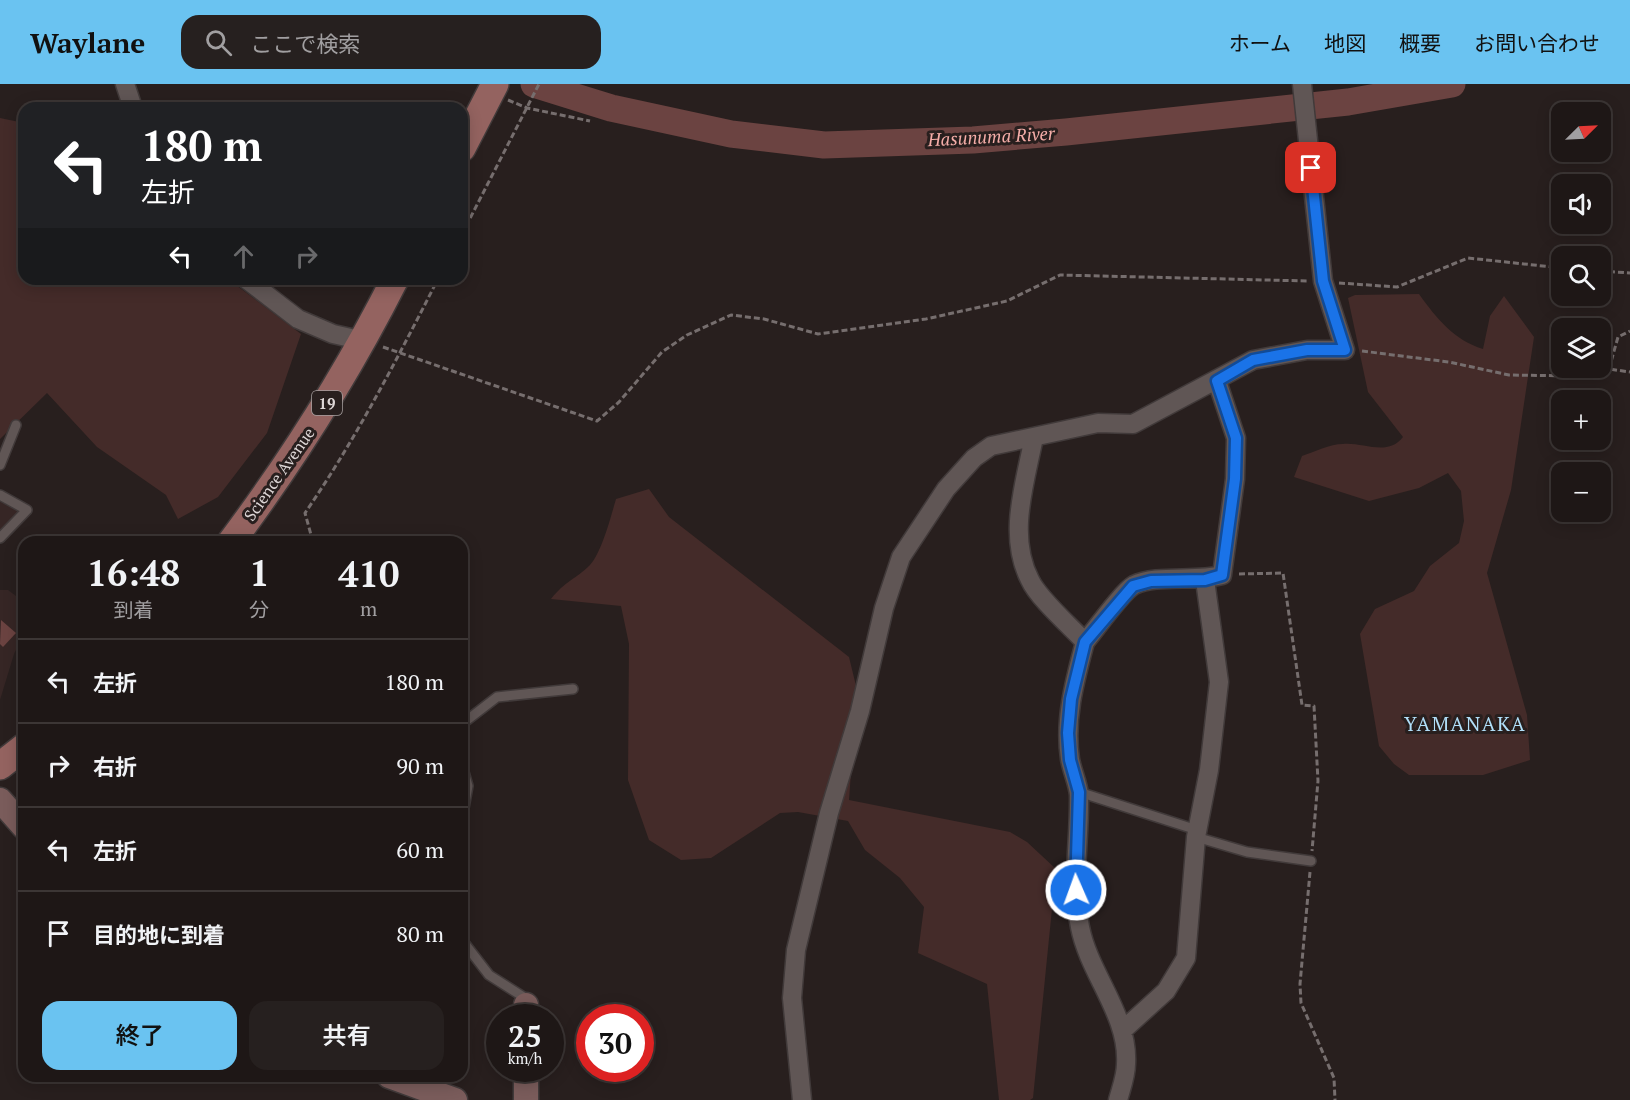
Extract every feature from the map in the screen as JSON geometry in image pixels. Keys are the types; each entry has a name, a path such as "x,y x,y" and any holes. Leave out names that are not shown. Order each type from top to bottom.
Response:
{"main road":[{"path":"468,136 495,84"},
{"name":"Science Avenue","path":"235,536 289,463 364,341 392,285"},
{"path":"0,766 18,752"}],"street":[{"path":"125,84 131,102"},
{"path":"802,1100 792,998 796,950 829,813 860,711 884,608 901,557 946,489 974,458 991,446 1098,423 1133,424 1253,360 1307,350 1345,350 1323,281 1302,88"},
{"path":"254,285 298,319 333,334 364,341"},
{"path":"1123,1030 1166,991 1186,958 1197,833 1209,770 1219,682 1213,577 1235,479 1236,438 1217,381"},
{"path":"1034,437 1020,508 1018,551 1030,582 1085,642"},
{"path":"1118,1100 1126,1065 1123,1030 1091,964 1080,927 1075,872 1079,792 1070,760 1068,733 1071,699 1085,642 1133,586 1151,581 1213,577"},
{"path":"0,800 18,820"},
{"path":"405,1082 455,1100"},
{"path":"526,1082 526,1100"}],"lane":[{"path":"0,465 16,425"},
{"path":"0,495 27,510 0,537"},
{"path":"468,719 497,697 573,689"},
{"path":"1079,792 1247,852 1311,861"},
{"path":"468,948 489,975 522,996 524,1004"}],"path":[{"path":"468,222 539,84"},
{"path":"527,108 590,121"},
{"path":"401,351 597,421 619,402 662,352 687,335 731,315 764,319 818,334 926,319 1007,301 1060,275 1323,281 1398,287 1468,258 1551,267"},
{"path":"1611,272 1630,273"},
{"path":"311,536 305,513 329,478 401,351 435,285"},
{"path":"1611,362 1618,337 1630,332"},
{"path":"1345,350 1408,356 1509,375 1551,376"},
{"path":"1611,369 1630,372"},
{"path":"1213,577 1283,573 1302,705 1314,706 1318,781 1300,984 1301,1003 1334,1078 1335,1100"}],"shaded area":[{"path":"0,118 18,122 18,285 236,285 301,334 267,433 218,497 178,519 166,495 97,447 47,393 0,439"},
{"path":"1419,294 1447,328 1463,340 1483,349 1490,316 1504,296 1534,337 1511,490 1487,573 1527,715 1530,760 1483,775 1409,775 1394,764 1379,746 1360,634 1375,609 1414,591 1430,566 1459,543 1464,521 1461,491 1448,473 1419,488 1369,501 1294,477 1302,456 1317,450 1343,444 1390,446 1403,437 1368,392 1348,298 1355,295"},
{"path":"649,489 669,517 849,657 857,690 849,800 1010,832 1027,842 1056,869 1033,1098 1030,1100 999,1100 987,984 918,953 924,907 900,878 865,850 848,821 798,812 780,813 711,858 681,860 649,840 628,780 629,644 621,606 551,599 561,588 585,570 594,559 606,534 616,499"},
{"path":"0,500 17,509 17,516 0,534"},
{"path":"0,590 8,590 18,598 18,646 0,700"},
{"path":"1,620 16,633 3,647 0,644"}],"waterway":[{"name":"Hasunuma River","path":"534,84 611,108 731,134 824,145 973,140 1066,132 1348,102 1452,84"}],"district":[{"name":"YAMANAKA","path":"1465,723"}],"route":[{"path":"1076,890 1079,792 1070,760 1068,733 1071,699 1085,642 1133,586 1151,581 1205,580 1222,575 1235,479 1236,438 1217,381 1253,360 1307,350 1345,350 1323,281 1311,168"}]}
